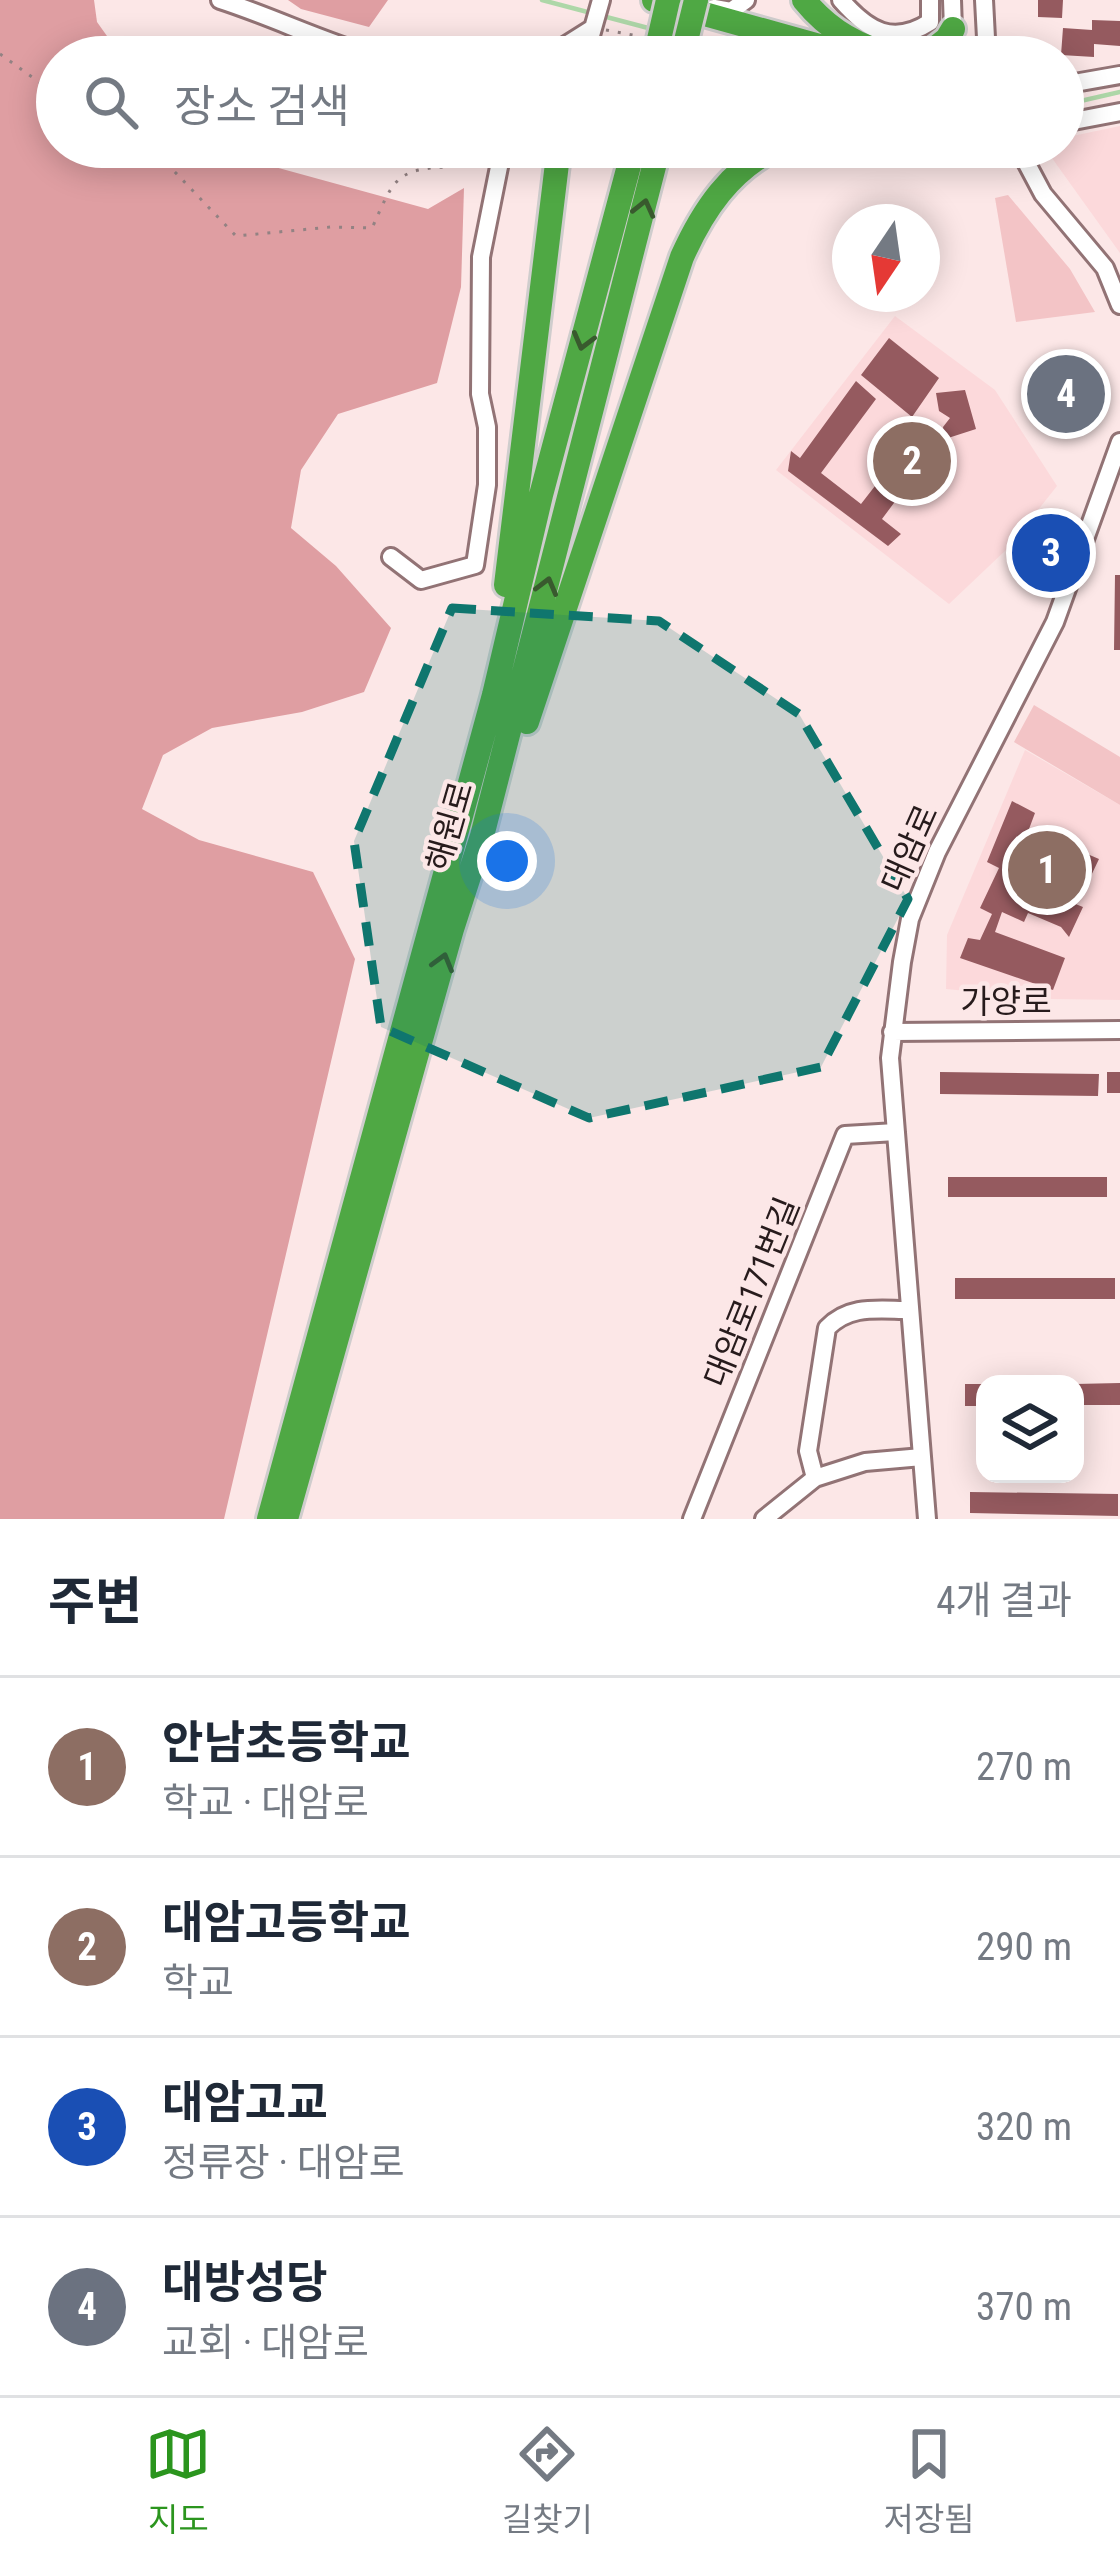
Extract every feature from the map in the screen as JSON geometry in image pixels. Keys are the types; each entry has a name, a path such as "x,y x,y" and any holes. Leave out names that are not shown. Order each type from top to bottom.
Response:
{"highway":[{"path":"654,0 783,36"},
{"path":"660,36 668,0"},
{"path":"686,36 693,0"},
{"path":"804,0 823,23 844,36"},
{"path":"949,36 953,29"},
{"path":"494,694 557,168"},
{"name":"해원로","path":"269,1519 494,694 628,168"},
{"name":"해원로","path":"286,1519 482,836 654,168"},
{"path":"482,836 524,731 682,257 694,230 743,168"}],"street":[{"path":"220,0 315,36"},
{"path":"590,36 601,0"},
{"path":"693,0 731,11 746,0"},
{"path":"841,0 863,23 893,36 912,33 930,22 929,0"},
{"path":"952,0 953,29"},
{"path":"984,0 986,36"},
{"path":"580,36 592,28"},
{"path":"1084,81 1120,75"},
{"path":"1084,119 1120,112"},
{"path":"391,557 422,580 475,565 487,485 487,427 480,394 481,257 499,168"},
{"path":"1029,168 1043,194 1105,268 1120,305"},
{"name":"대암로","path":"927,1519 892,1032 910,920 937,852 1055,622 1115,472 1120,442"},
{"name":"가양로","path":"892,1032 1120,1030"},
{"name":"대암로171번길","path":"692,1519 845,1135 896,1132"},
{"path":"815,1478 808,1451 827,1328 839,1315 856,1310 910,1310"},
{"path":"764,1519 815,1478 865,1462 922,1457"}],"path":[{"path":"592,28 637,35"},
{"path":"0,54 36,80"},
{"path":"170,168 236,236 332,226 372,228 394,179 412,169 429,168"}],"highlighted area":[{"path":"452,608 659,621 799,714 908,899 821,1067 589,1118 381,1027 354,841"}],"shaded area":[{"path":"0,0 94,0 97,22 107,36 36,36 36,168 278,168 428,209 464,188 461,287 437,383 338,414 301,470 291,528 336,566 391,628 364,692 302,712 212,728 163,755 142,809 199,840 313,872 355,959 224,1519 0,1519"},
{"path":"288,0 388,0 369,27 301,9"},
{"path":"1120,126 1120,253 1059,168 1084,168 1084,134"},
{"path":"1008,195 1070,269 1095,312 1016,322 995,198"},
{"path":"895,316 995,390 1057,486 1007,549 949,604 776,470"},
{"path":"1034,705 1120,757 1120,805 1014,742"},
{"path":"1025,750 1120,805 1120,1000 946,989 947,935"}],"building":[{"path":"1038,0 1063,0 1062,18 1038,17"},
{"path":"1092,20 1120,21 1120,46 1094,44 1094,57 1084,56 1084,36 1062,36 1063,28 1092,30"},
{"path":"889,338 939,378 912,417 861,375"},
{"path":"1099,372 1090,427 1077,424 1056,404 1041,409 1032,384"},
{"path":"856,381 876,399 821,473 861,504 920,428 938,444 882,519 901,534 888,546 788,471 791,451 800,458"},
{"path":"965,390 976,429 945,439 943,427 950,418 939,411 936,393"},
{"path":"1115,575 1120,575 1120,650 1114,650"},
{"path":"1012,801 1035,813 1029,829 1099,859 1089,880 1019,849 1008,877 1083,907 1069,937 1061,927 1028,913 1024,922 1002,912 995,932 1065,958 1053,990 960,958 968,938 980,940 992,914 980,908 999,868 987,862"},
{"path":"940,1072 1099,1074 1098,1096 940,1094"},
{"path":"1107,1072 1120,1072 1120,1093 1107,1093"},
{"path":"948,1177 1107,1177 1107,1197 948,1197"},
{"path":"955,1278 1115,1278 1115,1299 955,1299"},
{"path":"1120,1383 1120,1405 1084,1405 1084,1384"},
{"path":"965,1384 976,1384 976,1406 965,1406"},
{"path":"970,1492 1118,1494 1118,1516 970,1513"}],"waterway":[{"path":"542,0 652,29"},
{"path":"1084,100 1120,92"}],"place":[{"name":"대방성당","path":"1066,394"},
{"name":"대암고등학교","path":"912,461"},
{"name":"대암고교","path":"1051,553"},
{"name":"안남초등학교","path":"1047,870"}]}
